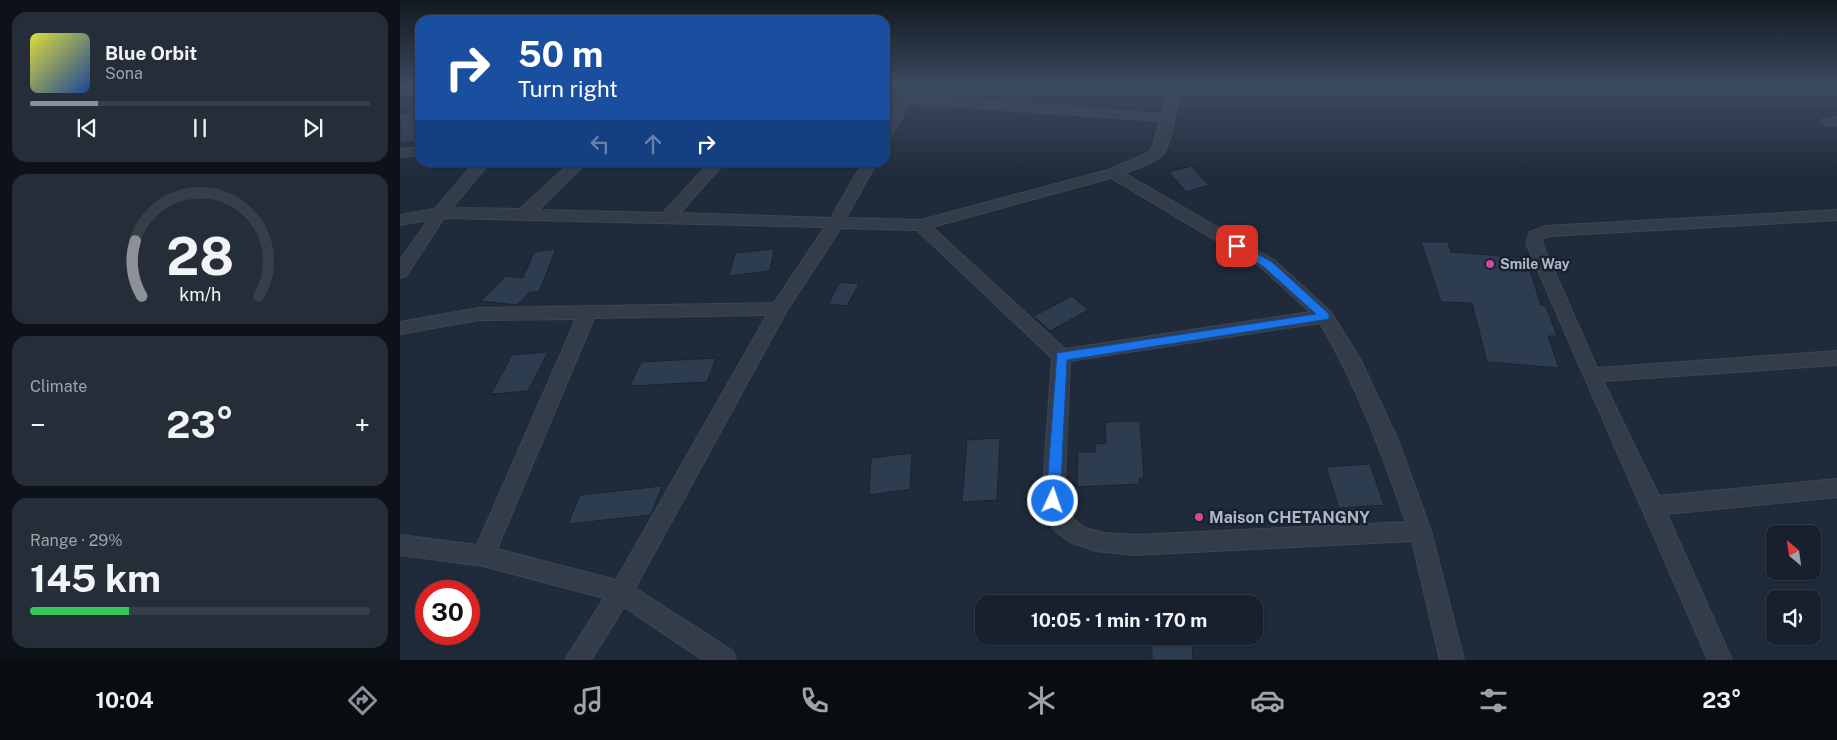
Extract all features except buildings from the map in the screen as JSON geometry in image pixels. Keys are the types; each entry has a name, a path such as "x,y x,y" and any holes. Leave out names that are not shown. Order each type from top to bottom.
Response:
{"street":[{"path":"400,220 440,213 668,217 921,225 1113,173 1151,157 1158,152 1168,118 1138,116"},
{"path":"400,153 415,152"},
{"path":"400,272 440,213 479,167"},
{"path":"524,214 575,167"},
{"path":"668,217 713,167"},
{"path":"577,660 621,592 779,309 836,223 867,167"},
{"path":"1113,173 1268,264 1326,316 1352,361 1388,440 1420,530 1452,660"},
{"path":"1720,660 1653,506 1591,376 1534,243 1536,236 1546,231 1837,215"},
{"path":"921,225 1061,356"},
{"path":"400,328 479,314 587,314 779,309"},
{"path":"482,556 587,314"},
{"path":"1061,356 1326,316"},
{"path":"1061,356 1053,501 1061,522 1081,537 1100,543 1134,545 1420,530"},
{"path":"1591,376 1837,358"},
{"path":"1653,506 1837,488"},
{"path":"401,546 482,556 621,592 724,660"}],"place":[{"name":"Smile Way","path":"1490,264"},
{"name":"Maison CHETANGNY","path":"1199,517"}],"route":[{"path":"1053,501 1061,356 1326,316 1296,287 1268,264 1237,246"}]}
